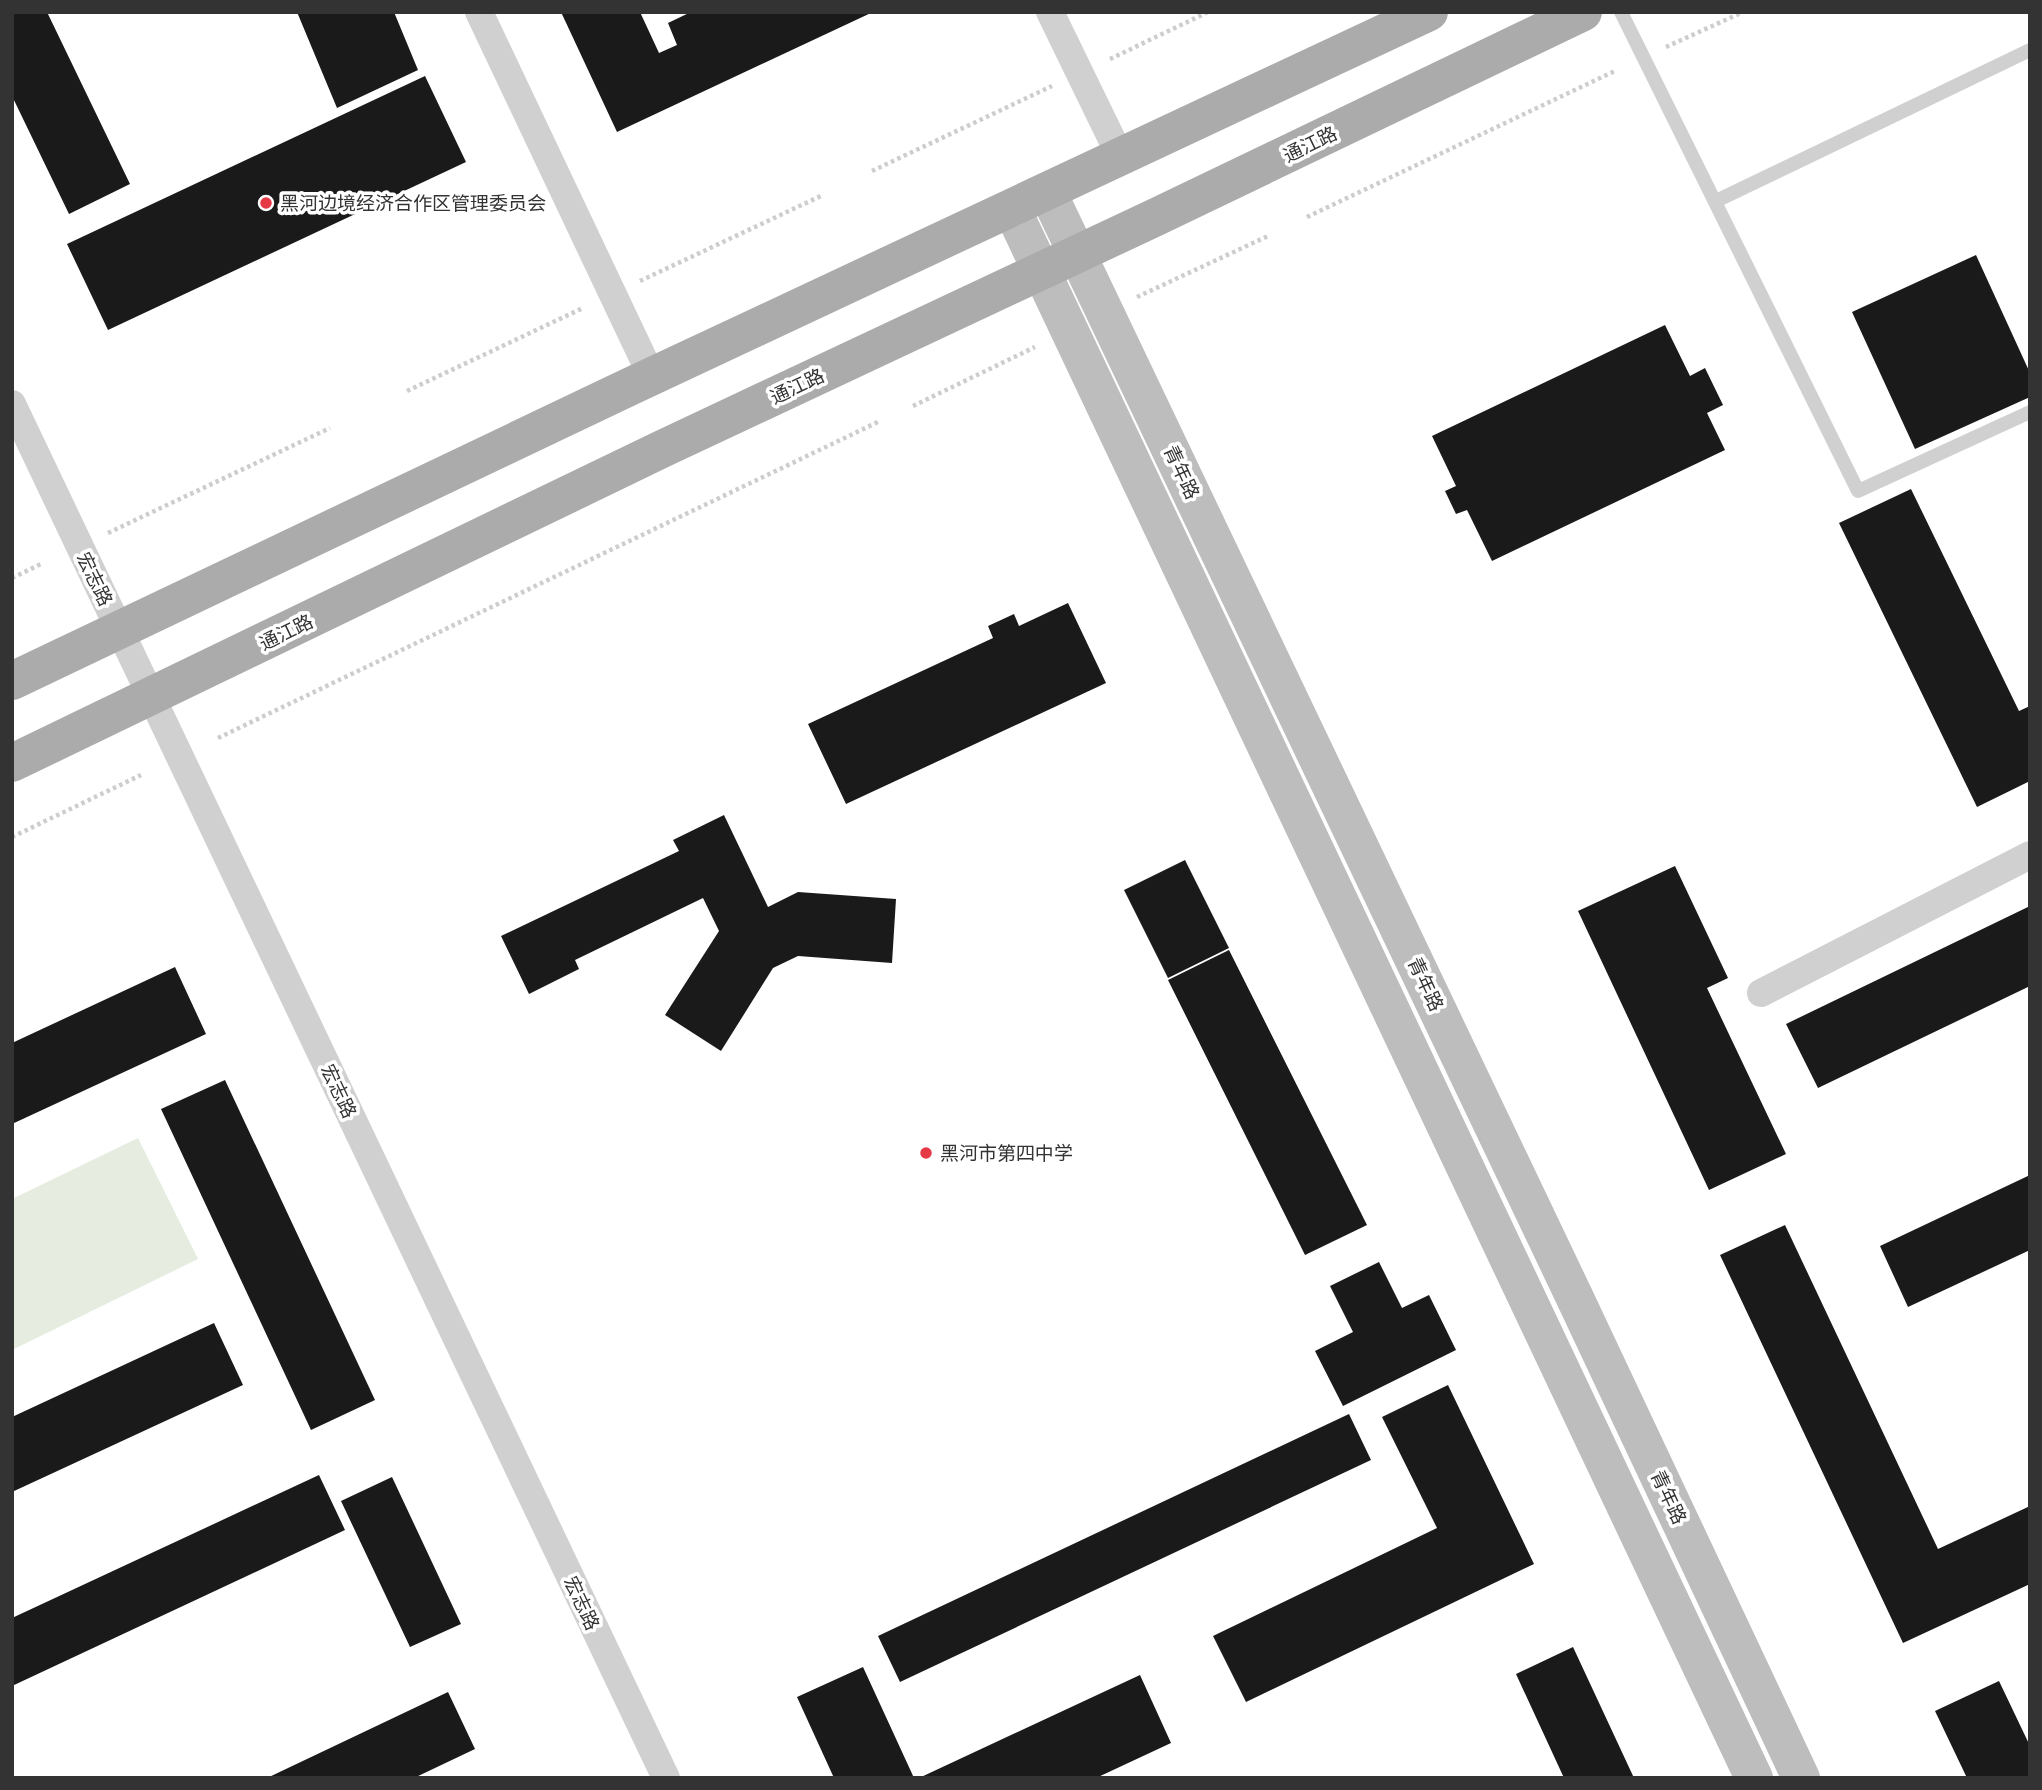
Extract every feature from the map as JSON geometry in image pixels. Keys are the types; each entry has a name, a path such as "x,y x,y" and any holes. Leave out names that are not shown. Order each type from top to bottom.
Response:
{"main road":[{"path":"12,681 1429,12"},
{"name":"通江路","path":"12,763 662,449 1583,12"}],"street":[{"path":"479,12 652,377"},
{"path":"1051,12 1121,158"},
{"name":"青年路","path":"1048,193 1801,1778"},
{"path":"1012,209 1754,1778"},
{"name":"宏志路","path":"12,404 666,1778"},
{"path":"1761,993 2030,855"}],"lane":[{"path":"1620,12 1858,491 2030,412"},
{"path":"1716,201 2030,50"}],"path":[{"path":"1102,63 1208,12"},
{"path":"1664,48 1743,12"},
{"path":"1307,217 1615,71"},
{"path":"872,171 1058,83"},
{"path":"630,286 823,195"},
{"path":"407,391 589,305"},
{"path":"218,738 880,421"},
{"path":"101,536 330,428"},
{"path":"12,578 43,563"},
{"path":"12,837 141,775"}],"shaded area":[{"path":"138,1138 198,1259 12,1350 12,1199"}],"building":[{"path":"12,12 47,12 130,184 69,214 12,96"},
{"path":"297,12 394,12 418,70 337,108"},
{"path":"561,12 640,12 659,53 677,45 668,23 691,12 873,12 617,132"},
{"name":"黑河边境经济合作区管理委员会","path":"425,76 466,162 108,330 67,244"},
{"path":"1976,255 2030,373 2030,397 1915,449 1852,312"},
{"path":"1665,325 1690,376 1705,368 1723,405 1707,413 1725,450 1492,561 1467,510 1456,514 1445,491 1456,486 1432,436"},
{"path":"1911,489 2019,711 2030,706 2030,781 1977,807 1839,523"},
{"path":"1068,603 1106,683 846,804 808,724 993,638 988,626 1014,614 1019,626"},
{"path":"724,815 768,907 798,892 896,899 892,963 798,956 773,968 721,1051 665,1015 719,931 703,898 575,960 579,969 529,994 501,936 679,851 673,840"},
{"path":"1185,860 1229,948 1168,978 1124,890"},
{"path":"1675,866 1728,978 1707,988 1786,1154 1709,1190 1578,911"},
{"path":"2030,906 2030,986 1818,1088 1786,1024"},
{"path":"1229,950 1367,1225 1305,1255 1168,980"},
{"path":"175,967 206,1034 12,1124 12,1043"},
{"path":"225,1080 375,1400 311,1430 161,1109"},
{"path":"2030,1175 2030,1250 1908,1307 1880,1246"},
{"path":"1785,1225 1938,1549 2030,1506 2030,1584 1903,1643 1720,1255"},
{"path":"1379,1262 1402,1308 1429,1295 1456,1350 1343,1406 1315,1351 1353,1332 1330,1286"},
{"path":"214,1323 243,1385 12,1492 12,1417"},
{"path":"1448,1385 1534,1564 1246,1702 1213,1636 1437,1528 1382,1417"},
{"path":"1349,1414 1371,1460 900,1682 878,1636"},
{"path":"319,1475 345,1530 12,1686 12,1618"},
{"path":"392,1477 461,1624 410,1647 341,1501"},
{"path":"1573,1647 1634,1778 1564,1778 1516,1674"},
{"path":"863,1667 914,1778 834,1778 797,1697"},
{"path":"1140,1675 1171,1743 1096,1778 919,1778"},
{"path":"1999,1681 2030,1746 2030,1778 1967,1778 1935,1711"},
{"path":"448,1692 475,1749 414,1778 267,1778"}],"place":[{"name":"黑河边境经济合作区管理委员会","path":"266,203"},
{"name":"黑河市第四中学","path":"926,1153"}]}
